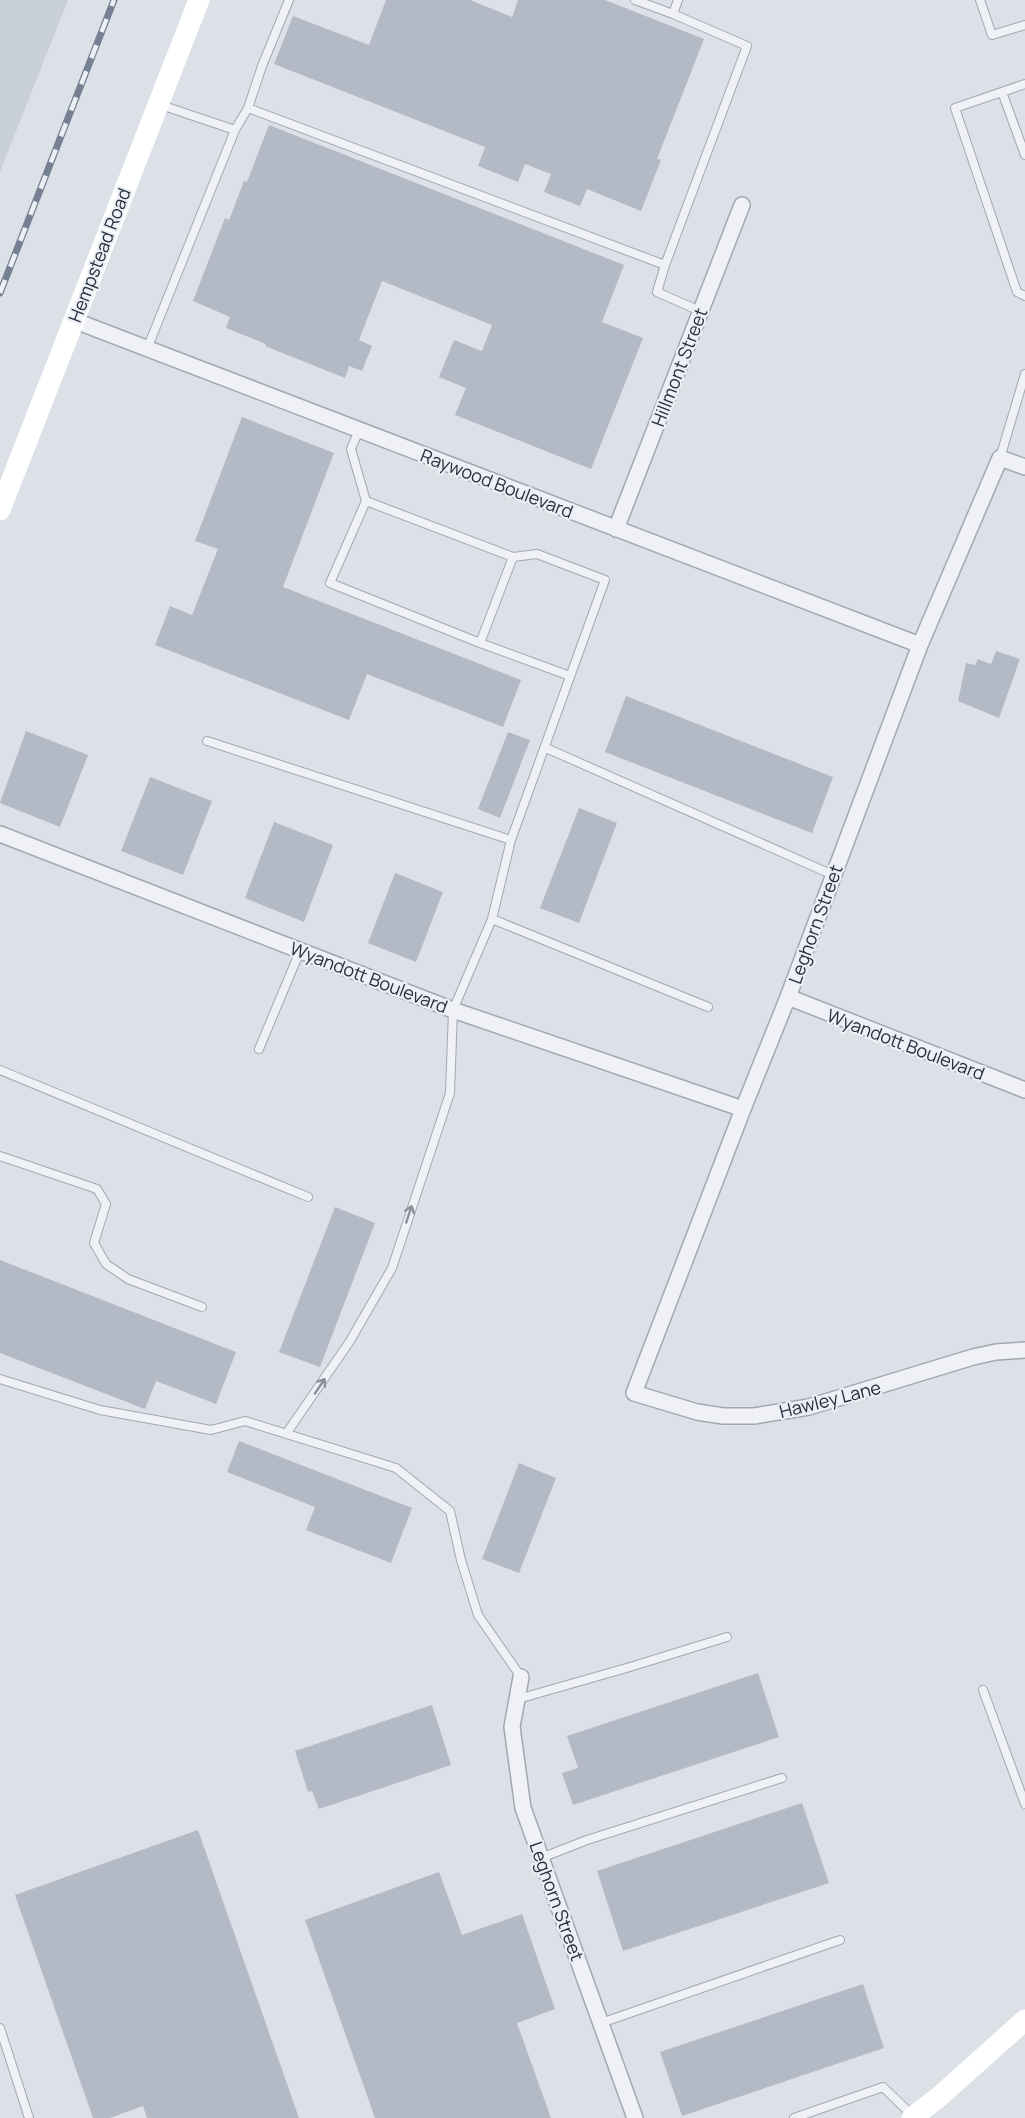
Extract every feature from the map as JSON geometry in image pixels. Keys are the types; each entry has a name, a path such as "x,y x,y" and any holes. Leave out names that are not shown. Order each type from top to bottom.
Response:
{"main road":[{"name":"Hempstead Road","path":"0,510 199,0"},
{"path":"913,2118 1025,2020"}],"street":[{"name":"Hillmont Street","path":"616,529 742,205"},
{"name":"Raywood Boulevard","path":"73,320 920,645"},
{"path":"999,458 1025,467"},
{"name":"Leghorn Street","path":"634,1393 788,997 920,645 999,458"},
{"name":"Wyandott Boulevard","path":"0,834 453,1010 743,1109"},
{"name":"Wyandott Boulevard","path":"788,997 1025,1090"},
{"name":"Hawley Lane","path":"634,1393 697,1412 723,1416 782,1413 820,1404 973,1357 996,1352 1025,1350"},
{"name":"Leghorn Street","path":"521,1677 512,1727 524,1808 635,2118"}],"lane":[{"path":"147,349 235,130 248,108 262,66 289,0"},
{"path":"635,0 747,46 657,292 700,311"},
{"path":"673,14 678,0"},
{"path":"980,0 992,35 1025,24"},
{"path":"1025,84 955,108 1017,292 1025,296"},
{"path":"1002,92 1025,155"},
{"path":"158,104 235,130"},
{"path":"248,108 665,265"},
{"path":"999,458 1025,374"},
{"path":"358,430 351,449 366,501 330,583 570,676"},
{"path":"286,1434 350,1341 392,1268 450,1093 453,1010 492,918 511,840 605,580 537,554 513,557 366,501"},
{"path":"480,643 513,557"},
{"path":"207,741 511,840"},
{"path":"546,748 833,875"},
{"path":"492,918 708,1007"},
{"path":"259,1049 300,951"},
{"path":"0,1070 308,1197"},
{"path":"0,1155 97,1189 106,1204 94,1243 106,1264 128,1279 202,1307"},
{"path":"0,1379 100,1410 211,1430 245,1421 396,1468 450,1511 460,1560 478,1615 521,1677"},
{"path":"518,1699 727,1637"},
{"path":"984,1690 1025,1804"},
{"path":"541,1858 587,1840 782,1778"},
{"path":"601,2023 840,1940"},
{"path":"0,2028 29,2118"},
{"path":"794,2118 883,2087 913,2118"}],"shaded area":[{"path":"0,0 68,0 0,172"}],"building":[{"path":"386,0 470,0 512,17 518,0 605,0 704,39 657,159 661,160 641,211 587,189 580,206 544,192 551,174 525,164 518,182 478,166 485,147 274,64 293,16 369,45"},
{"path":"269,125 624,265 602,322 643,338 591,469 455,415 466,388 439,377 454,340 482,351 492,325 382,281 359,340 372,346 362,371 349,366 345,378 226,328 230,317 193,301 225,218 229,220 244,181 247,182"},
{"path":"242,417 334,453 283,587 521,680 503,727 367,674 349,720 155,645 170,606 192,615 218,549 195,541"},
{"path":"996,651 1020,659 999,718 958,701 966,663 975,665 978,659 991,664"},
{"path":"626,696 833,777 812,833 605,752"},
{"path":"26,731 88,755 60,827 0,803"},
{"path":"508,732 530,740 500,818 478,809"},
{"path":"150,777 212,801 183,875 121,851"},
{"path":"579,808 617,823 579,923 540,908"},
{"path":"274,822 333,845 304,922 245,898"},
{"path":"395,873 443,892 416,962 368,943"},
{"path":"335,1207 375,1223 320,1367 279,1352"},
{"path":"0,1260 236,1352 216,1404 156,1381 145,1409 0,1353"},
{"path":"239,1441 412,1508 391,1563 306,1530 315,1507 227,1472"},
{"path":"519,1463 556,1478 519,1573 482,1559"},
{"path":"758,1673 779,1737 573,1805 562,1773 578,1768 567,1736"},
{"path":"432,1705 451,1765 319,1809 312,1791 308,1792 295,1751"},
{"path":"802,1803 829,1883 623,1951 597,1871"},
{"path":"198,1830 299,2118 147,2118 143,2106 110,2118 93,2118 15,1895"},
{"path":"439,1872 462,1935 522,1914 555,2009 517,2023 551,2118 375,2118 305,1920"},
{"path":"863,1984 884,2048 682,2116 660,2052"}],"railway":[{"path":"0,293 114,0"}]}
